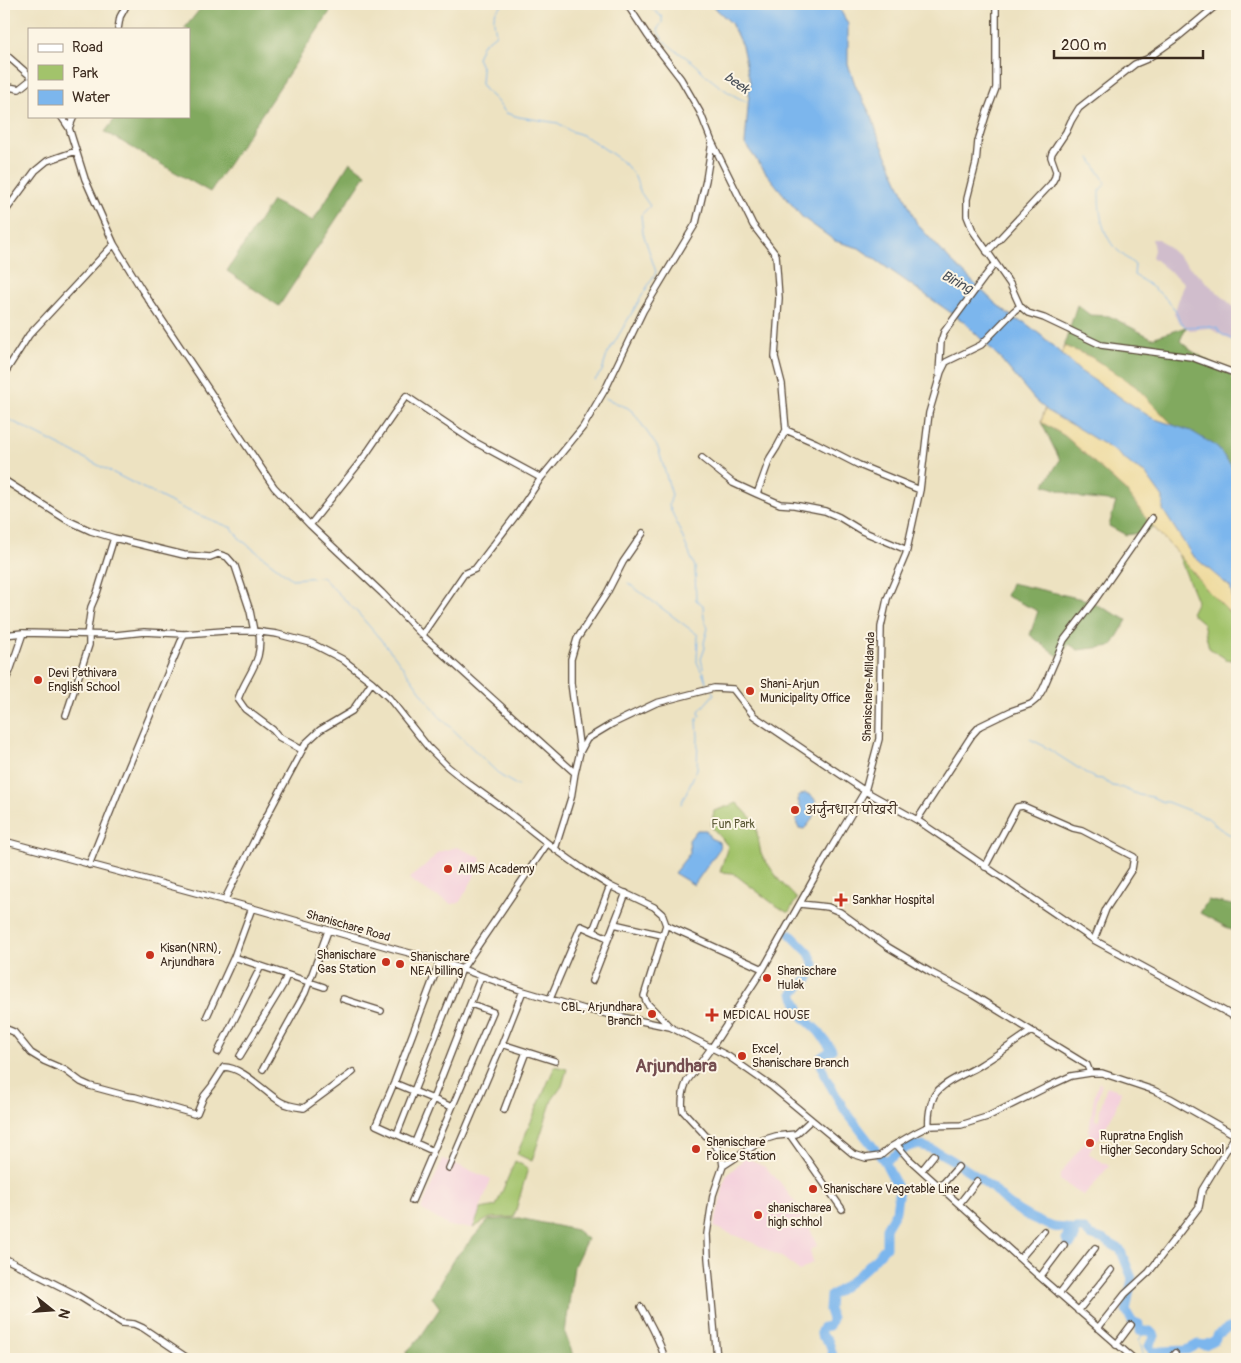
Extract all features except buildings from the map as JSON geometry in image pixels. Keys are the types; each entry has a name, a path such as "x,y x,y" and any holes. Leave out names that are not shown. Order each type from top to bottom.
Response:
{"street":[{"path":"118,28 120,16 127,4"},
{"path":"627,4 648,36 681,79 700,112 712,142 753,225 776,255 779,298 775,357 782,384 786,430 770,458 757,494"},
{"path":"996,4 996,88 978,141 976,163 966,209 968,221 1010,284 1020,306 1028,313 1044,318 1101,345 1191,357 1237,374"},
{"path":"987,252 1051,184 1056,171 1051,157 1052,153 1079,108 1135,64 1147,59 1178,37 1218,4"},
{"path":"4,53 28,74"},
{"path":"4,86 19,89 28,83"},
{"path":"62,118 69,128 85,179 114,244 142,290 274,487 422,635 574,773"},
{"path":"69,128 73,118"},
{"path":"422,635 464,574 475,568 517,514 541,478 584,426 603,393 642,311 696,223 712,142"},
{"path":"4,213 35,171 48,161 76,151"},
{"path":"4,374 30,335 114,244"},
{"path":"938,383 941,341 944,332 995,263"},
{"name":"Shanischare-Milldanda","path":"723,1166 718,1149 682,1107 687,1080 712,1047 763,968 865,791 879,739 880,627 887,599 907,550 920,490 929,414 938,383 946,362 981,345 1020,306"},
{"path":"310,525 364,457 406,396 473,441 541,478"},
{"path":"786,430 920,490"},
{"path":"702,458 734,483 757,494 780,504 825,511 862,531 907,550"},
{"path":"4,480 67,520 91,531 184,555 210,557 218,554 227,557 235,566 260,644 258,657 238,699 245,709 273,730 279,737 302,750"},
{"path":"917,820 972,735 980,726 1031,704 1037,699 1064,640 1152,518"},
{"path":"580,752 571,659 577,639 623,562 644,533"},
{"path":"66,715 89,645 88,635 91,607 114,538"},
{"path":"4,635 24,633 116,635 144,632 184,634 257,631 311,643 342,659 389,698 428,747 469,784 583,869 610,886 654,907 662,914 666,926 644,996 647,1003 670,1027"},
{"path":"4,683 24,633"},
{"path":"90,865 184,634"},
{"path":"224,901 306,743 320,730 352,711 372,682"},
{"path":"555,849 571,798 574,773 580,752 587,739 612,724 656,703 714,688 733,688 754,716 865,791 917,820 1094,940 1237,1018"},
{"path":"985,866 1017,807 1023,806 1073,828 1082,830 1134,857 1132,869 1106,909 1094,940"},
{"name":"Shanischare Road","path":"4,841 440,961 523,991 584,1009 670,1027 728,1056 771,1086 853,1154 859,1156 866,1158 880,1156 896,1144 929,1126"},
{"path":"397,1134 462,969 547,844"},
{"path":"593,931 610,886"},
{"path":"592,981 626,893"},
{"path":"800,904 828,907 840,912 888,947 973,995 1087,1065 1090,1073"},
{"path":"207,1016 234,957 252,908"},
{"path":"614,924 662,935"},
{"path":"550,999 581,926 608,938"},
{"path":"666,926 763,968"},
{"path":"263,1069 305,994 328,931"},
{"path":"234,957 324,987"},
{"path":"433,1150 376,1125 440,961"},
{"path":"218,1052 261,966"},
{"path":"240,1056 283,985 287,974"},
{"path":"415,1142 482,976"},
{"path":"449,1168 523,991"},
{"path":"343,998 381,1011"},
{"path":"412,1201 493,1012 471,1004"},
{"path":"4,1028 14,1032 31,1054 65,1070 81,1082 194,1114 197,1113 204,1096 224,1067 231,1067 283,1104 304,1108 353,1072"},
{"path":"1031,1032 978,1067 952,1080 939,1091 934,1096 928,1120 929,1126 961,1125 987,1117 1071,1076 1102,1073 1153,1090 1236,1136 1202,1190 1199,1207 1149,1272 1125,1294 1098,1328"},
{"path":"502,1044 555,1062"},
{"path":"504,1110 526,1052"},
{"path":"394,1083 452,1107"},
{"path":"717,1359 707,1234 713,1195 723,1166 763,1140 776,1136 796,1134 811,1120"},
{"path":"790,1135 842,1210"},
{"path":"896,1144 902,1152 940,1187 1134,1359"},
{"path":"922,1170 934,1155"},
{"path":"940,1187 958,1167"},
{"path":"959,1204 977,1181"},
{"path":"1020,1259 1044,1231"},
{"path":"1040,1277 1064,1245"},
{"path":"1059,1294 1095,1248"},
{"path":"4,1258 77,1295 122,1323 134,1324 144,1328 189,1359"},
{"path":"1078,1311 1111,1270"},
{"path":"641,1307 658,1339 665,1359"},
{"path":"1116,1345 1132,1325"},
{"path":"1170,1359 1175,1353"}],"shaded area":[{"path":"1152,239 1159,239 1237,310 1237,344 1209,328 1190,330 1179,322 1174,314 1184,283 1152,257 1154,250"},
{"name":"AIMS Academy","path":"457,847 482,858 473,879 459,903 452,904 428,892 409,879 438,852"},
{"name":"Rupratna English Higher Secondary School","path":"1099,1082 1102,1084 1096,1104 1095,1120 1099,1121 1100,1109 1107,1086 1121,1091 1115,1110 1089,1154 1109,1166 1084,1196 1060,1180 1060,1174 1088,1138 1094,1097"},
{"path":"746,1157 765,1167 779,1181 804,1214 817,1246 810,1250 813,1262 800,1271 783,1258 756,1244 714,1227 726,1176"},
{"path":"443,1159 491,1179 473,1228 447,1225 421,1209"}],"green space":[{"path":"204,4 335,4 210,192 105,132 116,118 190,118 190,28 185,28"},
{"path":"350,162 366,174 279,306 227,271 272,201 313,221"},
{"path":"1077,305 1090,315 1109,316 1152,338 1186,327 1180,341 1192,351 1229,374 1237,384 1237,475 1176,428 1135,386 1091,357 1064,346"},
{"path":"1041,422 1065,436 1128,493 1153,526 1146,532 1126,535 1109,526 1116,502 1082,498 1044,485 1060,460"},
{"path":"1178,554 1209,592 1237,620 1237,661 1226,659 1209,648 1203,623 1191,613 1197,601"},
{"path":"1011,583 1087,600 1127,620 1112,646 1078,650 1069,644 1058,656 1030,635 1038,611 1006,596"},
{"name":"Fun Park","path":"737,803 755,822 761,854 779,880 797,899 788,913 733,873 720,872 728,846 711,826 714,811"},
{"path":"1208,900 1237,906 1237,933 1200,913"},
{"path":"555,1066 567,1069 562,1086 552,1100 532,1161 517,1154"},
{"path":"515,1161 528,1168 514,1217 490,1218 473,1228 481,1209 496,1206"},
{"path":"519,1218 576,1230 587,1239 574,1266 565,1333 574,1358 577,1359 409,1359 406,1352 419,1339 440,1308 432,1297 453,1260 489,1220"}],"sand":[{"path":"1064,346 1091,357 1135,386 1176,428 1237,475 1237,620 1209,592 1148,521 1128,493 1065,436 1041,422"}],"water":[{"name":"Biring","path":"708,4 837,4 848,24 848,64 856,87 872,117 878,136 917,224 949,259 995,303 1016,320 1024,322 1042,336 1080,371 1152,418 1191,431 1216,446 1234,469 1237,474 1237,615 1230,587 1192,555 1163,510 1163,498 1145,473 1134,467 1116,452 1050,413 1035,400 998,356 964,322 859,248 835,241 802,217 745,144 750,82 742,46 731,23"},
{"path":"805,793 815,799 816,810 804,829 799,828 797,819 802,810 798,801 799,796"},
{"path":"697,830 706,830 710,838 719,842 720,848 694,885 674,873 690,853 689,840"}],"waterway":[{"path":"504,4 495,13 496,34 482,45 477,58 482,69 481,84 486,91 506,113 558,123 570,131 593,141 615,156 627,166 635,177 641,193 650,206 641,215 643,233 656,272 607,355 602,371 595,380"},
{"name":"beek","path":"646,4 662,17 662,23 658,28 659,33 672,48 694,63 722,88 748,102"},
{"path":"1090,158 1106,183 1099,191 1100,213 1106,234 1114,247 1135,265 1134,275 1162,295 1186,327 1205,326 1217,328 1220,333 1231,339 1237,349"},
{"path":"605,398 628,408 634,413 658,448 672,495 669,505 695,567 696,600 703,605 704,618 708,628 701,659 706,682"},
{"path":"4,417 186,510 232,528 240,539 292,579 322,577 357,612 394,655 438,715 501,776 518,786"},
{"path":"628,583 698,635 697,662 705,679"},
{"path":"681,804 697,769 697,719 700,716 699,711 714,694 712,691"},
{"path":"1030,739 1094,778 1102,779 1112,786 1120,787 1139,795 1152,797 1208,818 1219,828 1237,839"},
{"path":"790,934 809,953 815,966 809,978 793,993 803,1017 819,1032 832,1050 821,1057 820,1063 826,1078 844,1109 884,1161 899,1189 896,1211 886,1228 886,1247 860,1274 830,1296 829,1310 832,1319 829,1326 823,1327 821,1335 829,1342 834,1359"},
{"path":"884,1161 911,1146 923,1146 943,1155 976,1176 1014,1208 1054,1227 1069,1229 1066,1239 1068,1243 1071,1244 1073,1241 1075,1237 1074,1232 1077,1229 1083,1229 1090,1235 1120,1249 1132,1278 1126,1311 1132,1321 1139,1324 1139,1331 1150,1331 1155,1336 1149,1346 1152,1351 1187,1350 1198,1344 1205,1345 1215,1340 1218,1334 1229,1328 1237,1327"},
{"path":"1145,1331 1139,1340 1145,1359"}],"place":[{"name":"Devi Pathivara English School","path":"38,680"},
{"name":"Shani-Arjun Municipality Office","path":"750,691"},
{"name":"अर्जुनधारा पोखरी","path":"795,810"},
{"name":"AIMS Academy","path":"448,869"},
{"name":"Sankhar Hospital","path":"841,900"},
{"name":"Kisan(NRN), Arjundhara","path":"150,955"},
{"name":"Shanischare Gas Station","path":"386,962"},
{"name":"Shanischare NEA billing","path":"400,964"},
{"name":"Shanischare Hulak","path":"767,978"},
{"name":"CBL, Arjundhara Branch","path":"652,1014"},
{"name":"MEDICAL HOUSE","path":"712,1015"},
{"name":"Excel, Shanischare Branch","path":"742,1056"},
{"name":"Rupratna English Higher Secondary School","path":"1090,1143"},
{"name":"Shanischare Police Station","path":"696,1149"},
{"name":"Shanischare Vegetable Line","path":"813,1189"},
{"name":"shanischarea high schhol","path":"758,1215"}],"district":[{"name":"Arjundhara","path":"676,1066"}]}
